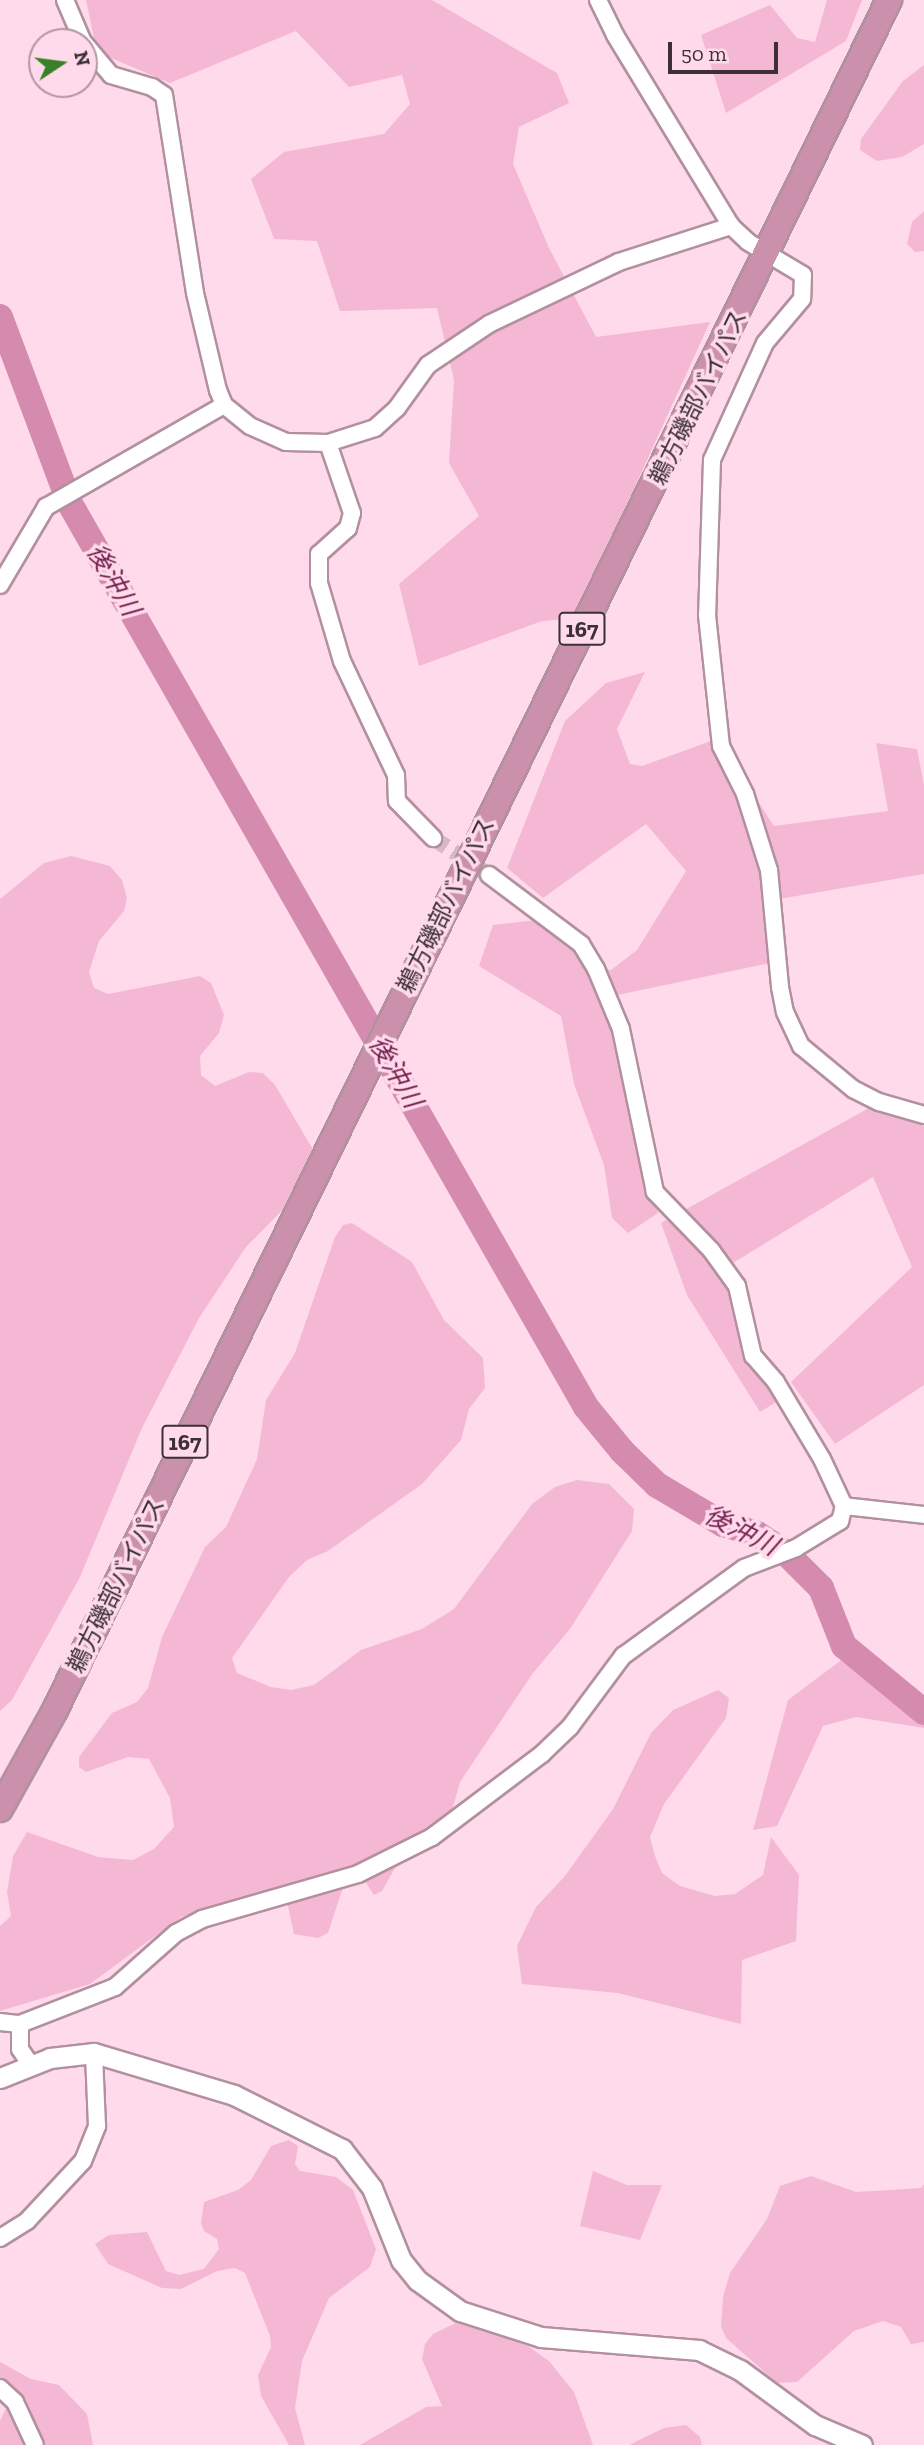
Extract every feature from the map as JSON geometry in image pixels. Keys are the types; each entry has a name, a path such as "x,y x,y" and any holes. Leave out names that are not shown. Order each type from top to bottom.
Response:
{"highway":[{"name":"鵜方磯部バイパス","path":"0,1809 55,1710 397,1003 768,255 889,0"}],"street":[{"path":"65,0 77,28"},
{"path":"598,0 731,226 768,255 795,267 805,287 802,299 765,343 712,460 707,615 721,747 745,793 769,870 782,999 802,1045 853,1089 879,1102 924,1115"},
{"path":"98,60 111,75 152,87 166,101 194,293 223,405 250,426 278,439 328,443 375,428 397,408 428,365 489,324 619,262 731,226"},
{"path":"0,585 46,506 223,405"},
{"path":"328,443 352,513 348,528 319,554 319,583 342,661 393,765 397,801 433,838"},
{"path":"0,2022 20,2024 115,1987 176,1933 202,1919 358,1874 432,1837 542,1754 569,1727 623,1656 744,1568 828,1531 840,1521 844,1506 776,1382 753,1356 737,1286 711,1250 655,1192 621,1029 582,944 489,876"},
{"path":"844,1506 924,1515"},
{"path":"20,2024 20,2049 30,2064"},
{"path":"0,2238 27,2221 83,2161 97,2126 94,2053"},
{"path":"0,2078 30,2064 94,2053 234,2095 342,2149 372,2188 401,2260 416,2280 460,2311 541,2337 699,2350 740,2370 815,2426 862,2445"},
{"path":"0,2388 15,2402 36,2445"}],"shaded area":[{"path":"86,0 432,0 557,73 569,103 519,127 513,164 549,248 596,337 710,322 575,618 542,621 419,666 399,584 479,516 449,463 454,380 437,308 340,311 317,241 274,239 251,179 284,152 384,134 410,104 402,75 349,87 296,31 170,83 98,52 98,28 92,28"},
{"path":"827,0 862,0 846,41 726,113 701,35 770,5 797,38 815,42"},
{"path":"924,65 924,144 902,157 877,161 860,150 861,139 903,81"},
{"path":"924,211 924,251 915,252 907,244 912,222"},
{"path":"645,672 617,729 630,764 642,766 711,741 711,686 724,684 734,764 774,826 888,811 876,743 917,749 924,785 924,874 779,899 770,963 608,997 658,1213 628,1233 612,1218 604,1165 574,1084 561,1016 479,966 493,925 555,918 600,969 611,970 637,950 686,871 646,824 543,898 507,868 565,721 606,683"},
{"path":"71,856 110,866 122,880 127,898 124,911 99,941 89,972 94,988 108,994 200,976 211,983 224,1015 219,1033 200,1056 201,1075 215,1086 249,1072 263,1073 275,1085 312,1148 315,1177 246,1247 199,1318 142,1428 80,1577 12,1700 0,1711 0,899 44,863"},
{"path":"878,1103 924,1103 924,1385 835,1444 791,1382 912,1267 873,1177 728,1266 739,1342 781,1399 760,1412 687,1295 661,1223"},
{"path":"352,1223 412,1262 444,1320 483,1358 485,1388 469,1409 461,1440 422,1484 328,1551 307,1560 289,1577 232,1658 237,1673 271,1687 291,1690 314,1685 361,1650 422,1629 454,1609 532,1504 555,1487 577,1480 609,1484 634,1509 632,1531 570,1629 533,1673 460,1782 451,1814 399,1861 382,1891 374,1895 362,1877 345,1881 328,1933 318,1938 294,1934 288,1906 277,1893 253,1897 181,1917 90,1984 0,2011 0,1926 11,1916 7,1892 13,1856 27,1832 98,1857 133,1860 154,1849 174,1827 170,1798 149,1759 128,1757 86,1772 79,1767 79,1757 112,1713 137,1702 148,1688 162,1637 205,1547 226,1527 257,1459 266,1400 295,1353 335,1237 343,1225"},
{"path":"844,1658 896,1705 924,1720 924,1728 856,1717 823,1726 777,1826 753,1830 788,1700"},
{"path":"718,1690 729,1698 726,1718 664,1804 650,1837 662,1873 680,1886 715,1896 735,1894 763,1875 771,1837 799,1875 796,1941 742,1960 741,2024 618,1993 522,1984 517,1946 536,1907 565,1876 613,1809 651,1733 673,1710"},
{"path":"289,2140 298,2146 295,2164 300,2171 336,2177 353,2190 376,2249 370,2267 329,2298 302,2361 295,2408 305,2445 289,2445 261,2396 258,2375 271,2347 270,2336 245,2273 235,2268 217,2271 181,2289 162,2288 108,2264 95,2244 109,2235 147,2232 166,2271 179,2275 204,2269 219,2249 217,2239 204,2231 201,2223 204,2202 238,2190 251,2180 271,2146"},
{"path":"593,2171 627,2185 662,2185 640,2240 580,2226"},
{"path":"811,2176 856,2192 921,2188 924,2184 924,2342 911,2344 901,2327 883,2321 854,2331 797,2382 777,2383 726,2338 721,2327 723,2297 730,2273 767,2219 780,2186"},
{"path":"458,2322 528,2346 549,2361 574,2392 593,2445 360,2445 426,2407 442,2406 422,2359 425,2344 433,2334"},
{"path":"0,2362 31,2379 59,2385 87,2414 93,2445 0,2445 0,2421 6,2408 0,2391"},
{"path":"686,2425 700,2437 702,2445 629,2445 664,2428"}],"waterway":[{"name":"後沖川","path":"0,317 69,502 586,1407 622,1451 657,1485 723,1524 757,1534 785,1552 821,1588 844,1646 924,1712"}],"tunnel":[{"path":"433,838 489,875"}]}
